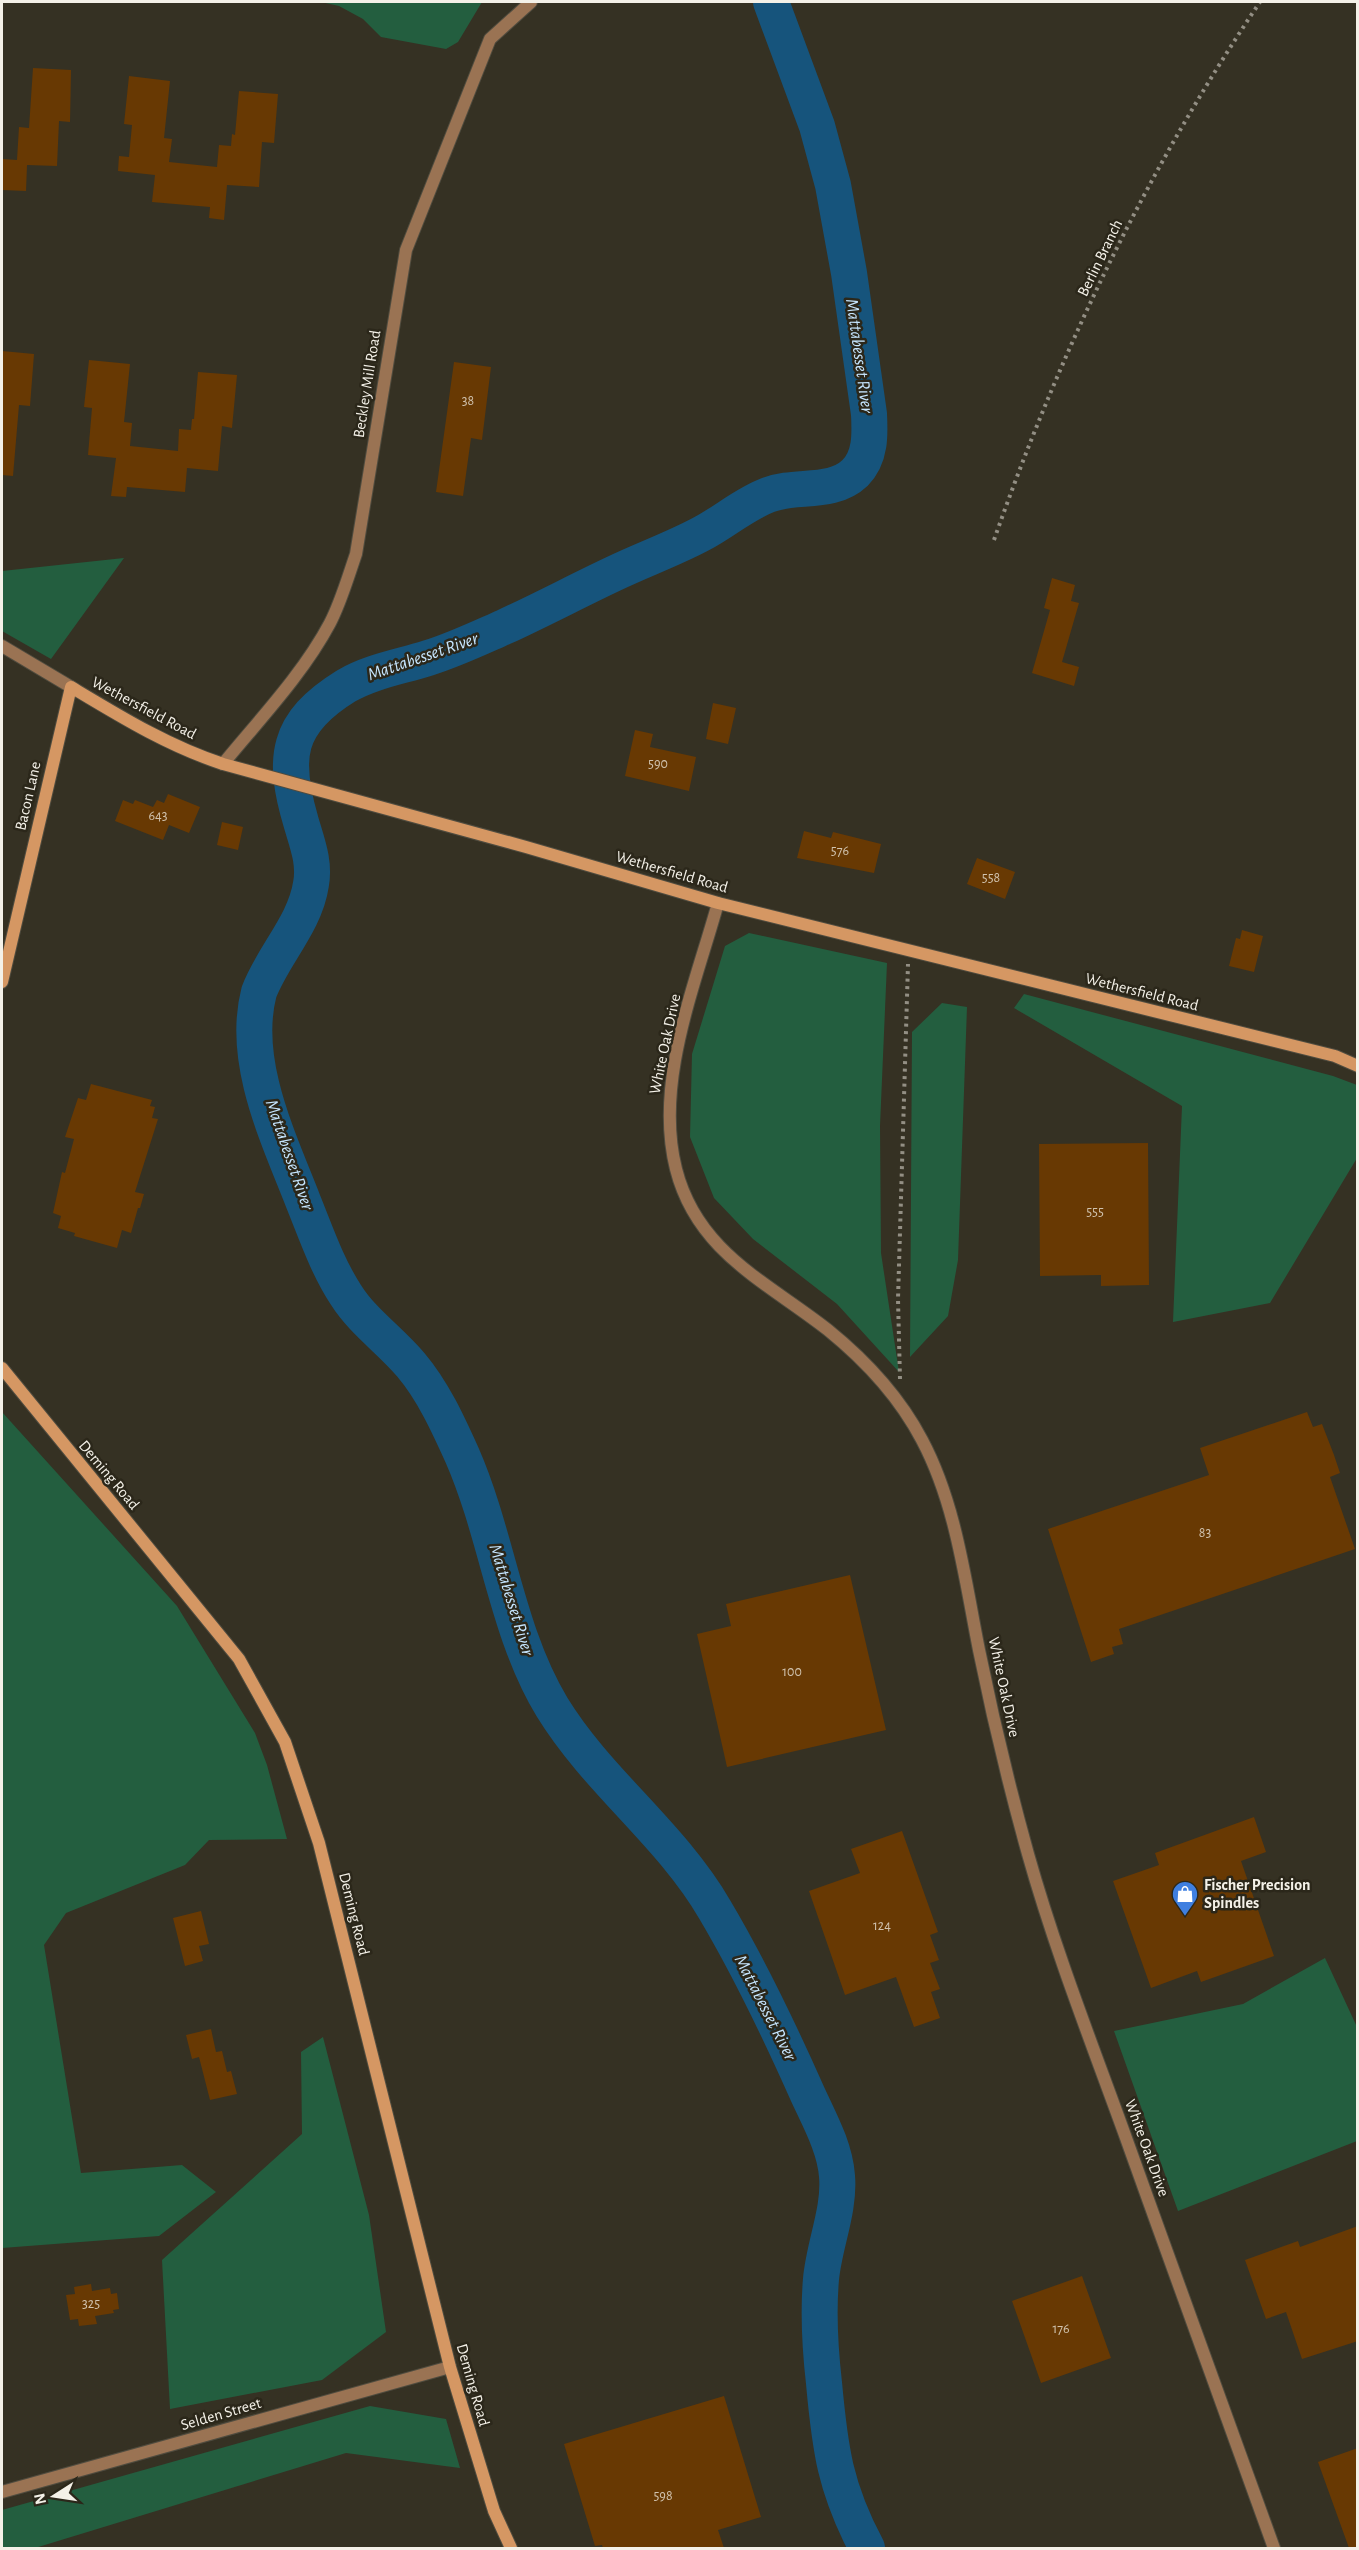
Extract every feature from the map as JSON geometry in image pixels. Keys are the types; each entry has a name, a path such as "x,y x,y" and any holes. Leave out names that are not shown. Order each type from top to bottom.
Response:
{"street":[{"name":"Beckley Mill Road","path":"223,764 313,651 342,595 356,554 406,250 490,39 531,2"},
{"name":"Wethersfield Road","path":"2,646 153,736 188,752 223,764 718,903 1335,1056 1358,1066"},
{"name":"Bacon Lane","path":"2,982 71,687"},
{"name":"White Oak Drive","path":"718,903 678,1046 669,1096 669,1135 677,1174 694,1213 724,1253 762,1284 829,1331 868,1367 902,1407 923,1441 945,1495 960,1553 1006,1770 1029,1856 1058,1948 1274,2548"},
{"name":"Deming Road","path":"2,1368 239,1659 285,1742 319,1843 450,2367 494,2511 511,2548"},
{"name":"Selden Street","path":"2,2492 450,2367"}],"path":[{"name":"Berlin Branch","path":"994,540 1057,378 1118,246 1182,124 1260,2"},
{"path":"902,1407 898,1299 909,951"}],"green space":[{"path":"321,2 482,2 458,42 446,49 381,37 363,19 339,6"},
{"path":"124,558 51,659 2,631 2,571"},
{"path":"749,933 887,963 880,1126 881,1253 899,1372 837,1304 753,1239 714,1198 690,1137 692,1054 725,946"},
{"path":"1024,994 1333,1076 1357,1085 1357,1158 1270,1303 1173,1322 1182,1106 1014,1008"},
{"path":"942,1003 967,1007 958,1260 948,1316 910,1357 912,1032"},
{"path":"2,1412 177,1606 255,1733 267,1765 287,1839 209,1840 185,1865 66,1913 44,1945 81,2173 182,2165 216,2192 159,2236 2,2248"},
{"path":"1325,1958 1357,2027 1357,2141 1178,2211 1114,2031 1243,2004"},
{"path":"323,2037 369,2215 386,2332 322,2380 170,2409 162,2260 302,2134 301,2052"},
{"path":"370,2406 446,2419 460,2468 346,2453 35,2548 2,2548 2,2510"}],"building":[{"path":"33,68 71,70 70,122 59,121 57,166 27,165 26,191 2,190 2,159 17,160 19,127 29,128"},
{"path":"129,76 170,81 164,138 172,139 169,162 217,167 219,145 231,146 232,134 235,135 239,91 278,94 274,143 262,142 259,187 227,185 224,220 209,218 210,207 152,202 155,175 118,171 119,156 129,157 132,125 124,124"},
{"path":"2,351 34,354 30,406 19,405 13,476 2,475"},
{"path":"89,360 130,364 124,422 132,423 130,446 178,451 179,429 191,430 192,419 194,419 198,372 237,375 232,428 222,426 218,471 187,468 185,492 127,487 126,497 111,496 116,458 88,455 92,408 84,407"},
{"path":"454,362 491,367 482,440 471,438 463,496 436,492"},
{"path":"1052,578 1075,585 1071,601 1079,603 1062,662 1079,667 1074,686 1032,673 1050,610 1044,608"},
{"path":"713,703 736,708 728,744 706,739"},
{"path":"635,730 653,734 650,747 696,757 689,791 625,776"},
{"path":"168,794 200,807 189,833 169,825 163,840 115,821 123,800 133,804 135,800 153,807 157,800 164,803"},
{"path":"222,822 243,827 238,850 217,845"},
{"path":"804,831 831,838 833,832 881,844 874,873 797,858"},
{"path":"977,858 1015,872 1005,899 967,884"},
{"path":"1242,930 1263,936 1254,972 1229,966 1236,938 1240,939"},
{"path":"91,1084 152,1100 150,1106 155,1107 152,1118 158,1119 135,1192 144,1194 140,1208 138,1208 131,1233 122,1230 117,1248 74,1236 75,1233 58,1228 61,1216 53,1213 62,1172 65,1173 74,1139 65,1137 78,1098 86,1100"},
{"path":"1148,1143 1149,1285 1101,1286 1101,1275 1040,1276 1039,1144"},
{"path":"1307,1412 1313,1427 1322,1424 1334,1455 1340,1473 1330,1477 1355,1549 1119,1629 1123,1644 1112,1647 1114,1654 1091,1662 1048,1529 1209,1475 1200,1448"},
{"path":"850,1575 886,1730 727,1767 697,1634 731,1626 726,1604"},
{"path":"1254,1817 1266,1852 1241,1861 1274,1956 1201,1982 1197,1971 1151,1988 1113,1881 1159,1865 1155,1853"},
{"path":"902,1831 938,1932 930,1935 939,1960 930,1963 940,1989 931,1992 940,2018 914,2027 896,1977 845,1995 809,1891 860,1873 851,1849"},
{"path":"201,1911 209,1944 199,1946 203,1961 185,1966 173,1918"},
{"path":"211,2029 216,2052 222,2051 227,2072 231,2071 237,2094 210,2100 199,2057 192,2059 186,2035"},
{"path":"1358,2226 1358,2341 1302,2359 1286,2312 1266,2319 1245,2260 1298,2241 1300,2247"},
{"path":"1082,2276 1111,2358 1041,2383 1012,2301"},
{"path":"91,2284 92,2291 110,2288 111,2294 117,2293 119,2309 113,2310 114,2313 95,2316 97,2324 79,2326 78,2319 70,2320 66,2295 75,2294 74,2287"},
{"path":"724,2396 761,2517 718,2530 724,2548 603,2548 602,2545 595,2546 564,2444"},
{"path":"1358,2448 1358,2548 1349,2548 1318,2462"}],"waterway":[{"name":"Mattabesset River","path":"771,2 817,126 833,185 849,273 869,414 869,437 864,460 855,473 846,480 825,487 790,490 768,495 690,539 504,627 428,658 356,681 326,700 311,714 300,728 291,761 295,799 311,860 311,884 308,899 296,926 272,965 259,992 255,1018 255,1045 258,1072 273,1125 333,1273 360,1314 419,1375 440,1408 462,1455 485,1518 513,1615 536,1678 570,1734 677,1857 715,1910 764,2001 826,2135 836,2166 837,2189 821,2279 820,2318 823,2370 836,2468 848,2506 867,2548"}],"place":[{"name":"Fischer Precision Spindles","path":"1185,1917"}]}
